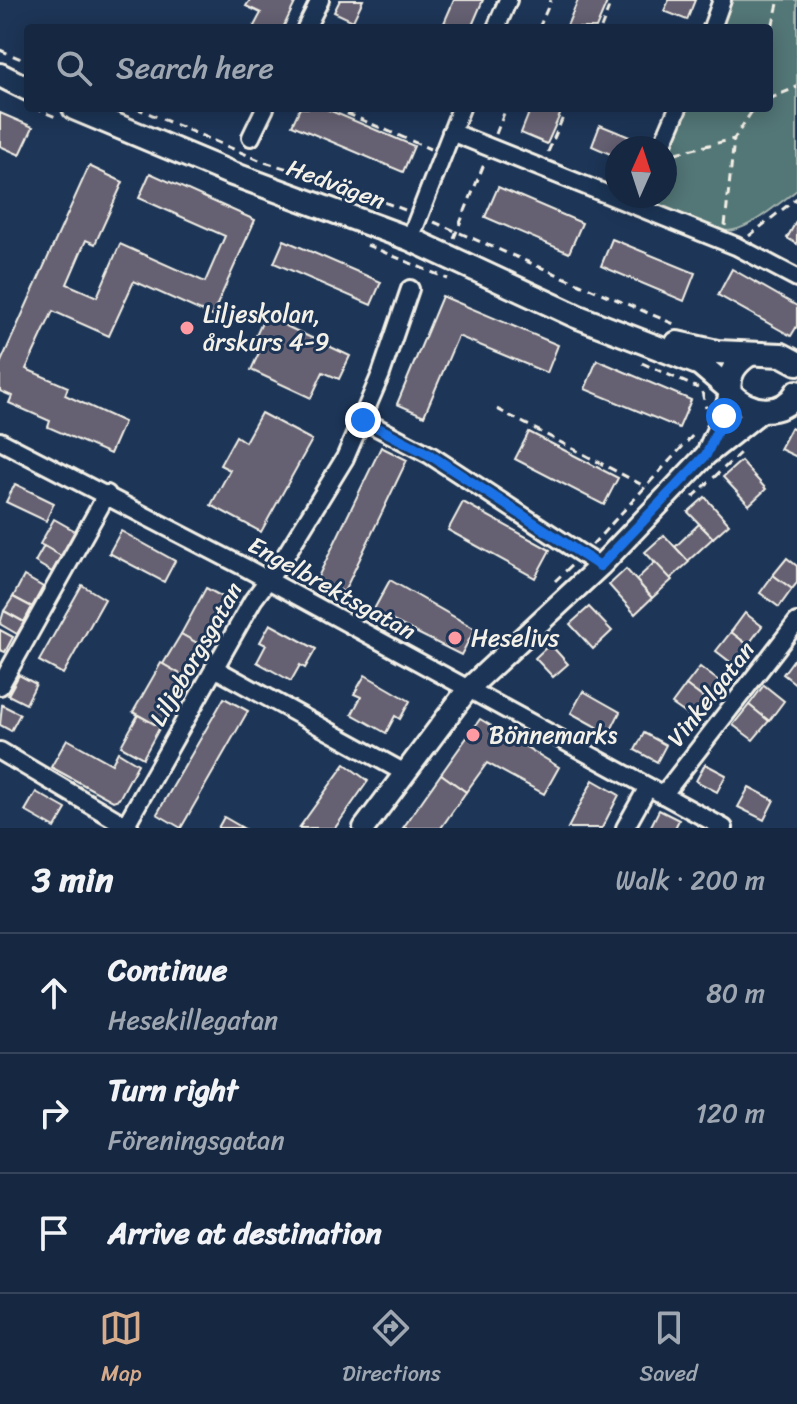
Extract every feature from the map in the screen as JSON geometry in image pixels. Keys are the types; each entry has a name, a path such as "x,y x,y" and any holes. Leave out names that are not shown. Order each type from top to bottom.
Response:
{"main road":[{"path":"0,75 24,87"},
{"name":"Hedvägen","path":"68,114 410,239 443,266 700,364 744,405 763,410"},
{"name":"Hedvägen","path":"576,316 717,352 795,359"},
{"path":"729,390 733,369 750,354"},
{"path":"763,410 794,401"}],"street":[{"path":"308,24 320,0"},
{"path":"498,24 508,0"},
{"path":"713,24 722,0"},
{"path":"251,137 263,112"},
{"path":"410,239 459,112"},
{"path":"666,136 676,112"},
{"path":"451,132 541,170 605,191"},
{"path":"651,208 797,278"},
{"name":"Liljeborgsgatan","path":"126,827 214,668 345,458 363,420 410,289"},
{"path":"706,455 724,416 729,390"},
{"path":"364,828 468,689 592,560 706,455 763,410"},
{"path":"363,420 430,455 592,560"},
{"name":"Engelbrektsgatan","path":"0,441 268,580 724,828"},
{"path":"0,686 107,494"},
{"name":"Vinkelgatan","path":"625,828 797,622"},
{"path":"214,668 405,773"},
{"path":"0,751 126,827"}],"path":[{"path":"541,24 551,0"},
{"path":"603,24 612,0"},
{"path":"773,24 779,0"},
{"path":"0,50 24,60"},
{"path":"773,97 797,87"},
{"path":"145,112 264,162 323,179 419,215 678,326"},
{"path":"343,112 441,154"},
{"path":"443,266 504,112"},
{"path":"541,170 565,112"},
{"path":"751,112 734,139 725,208 731,244 797,198"},
{"path":"677,153 734,139"},
{"path":"791,203 797,206"},
{"path":"367,245 443,266 454,282"},
{"path":"629,358 702,389 704,417"},
{"path":"497,409 646,487"},
{"path":"552,584 592,560 646,487 702,425"}],"green space":[{"path":"732,0 797,0 797,190 756,220 729,231 715,230 655,208 677,208 676,136 686,112 773,112 773,24 723,24"}],"building":[{"path":"250,0 296,1 285,24 255,24 261,13 246,6"},
{"path":"340,0 363,0 353,21 334,12"},
{"path":"454,0 483,0 473,24 444,23"},
{"path":"578,0 608,0 598,24 568,24"},
{"path":"669,0 695,0 687,20 664,11"},
{"path":"298,112 333,112 414,146 403,172 292,125"},
{"path":"529,112 561,112 547,144 521,133"},
{"path":"0,113 33,127 20,155 0,146"},
{"path":"600,125 627,136 605,136 605,152 592,146"},
{"path":"89,166 123,182 95,244 86,240 67,284 97,297 120,244 205,282 225,236 139,198 150,173 255,220 212,316 134,281 109,336 53,311 26,369 68,387 65,395 124,422 110,454 48,427 50,421 9,403 12,396 0,391 0,364"},
{"path":"498,187 582,223 569,253 485,217"},
{"path":"797,220 797,244 787,238"},
{"path":"612,239 695,273 684,301 601,266"},
{"path":"284,240 381,282 371,305 274,263"},
{"path":"732,269 797,306 797,326 791,336 718,295"},
{"path":"442,296 558,345 547,373 458,336 424,416 397,404"},
{"path":"265,316 350,356 339,379 323,372 311,398 251,370 263,344 254,340"},
{"path":"597,360 691,400 679,428 585,389"},
{"path":"261,413 312,440 261,532 211,505 230,470 220,465 236,436 245,442"},
{"path":"791,428 797,431 797,457 780,449"},
{"path":"529,432 618,478 604,505 515,459"},
{"path":"381,447 407,460 344,592 317,579"},
{"path":"741,461 766,489 749,505 723,477"},
{"path":"15,484 54,503 46,521 6,502"},
{"path":"705,497 729,524 713,538 688,512"},
{"path":"463,502 550,550 535,578 448,530"},
{"path":"54,519 75,531 61,556 40,544"},
{"path":"699,524 713,538 688,561 675,547"},
{"path":"121,531 175,561 164,582 109,553"},
{"path":"664,535 689,562 670,579 645,552"},
{"path":"44,546 61,556 52,572 35,562"},
{"path":"787,558 797,566 797,583 792,589 773,575"},
{"path":"655,562 672,580 652,598 636,580"},
{"path":"626,569 652,598 635,614 609,585"},
{"path":"773,575 792,589 779,607 760,593"},
{"path":"24,576 43,587 32,607 13,597"},
{"path":"390,580 475,629 461,655 373,611"},
{"path":"82,585 105,599 63,674 39,661"},
{"path":"206,588 230,601 204,647 181,634"},
{"path":"13,597 32,607 24,622 4,611"},
{"path":"589,607 612,631 593,649 570,624"},
{"path":"4,611 24,622 17,634 0,624"},
{"path":"745,613 762,626 748,645 731,632"},
{"path":"270,624 316,649 305,668 300,665 291,681 257,662 266,645 260,642"},
{"path":"0,630 13,637 5,652 0,650"},
{"path":"731,632 748,645 733,664 716,651"},
{"path":"181,634 204,647 187,678 163,664"},
{"path":"550,644 568,664 553,677 535,658"},
{"path":"797,655 797,685 783,674"},
{"path":"161,663 187,678 160,727 133,712"},
{"path":"700,667 720,682 706,700 686,685"},
{"path":"19,675 36,684 26,704 8,695"},
{"path":"365,675 410,701 400,719 395,716 386,733 352,714 361,697 354,694"},
{"path":"686,685 706,700 692,718 672,704"},
{"path":"764,685 784,701 769,721 749,705"},
{"path":"583,691 620,712 609,734 571,713"},
{"path":"224,698 248,711 181,828 157,814"},
{"path":"2,705 20,714 11,731 0,725"},
{"path":"749,705 769,721 753,740 733,725"},
{"path":"138,715 160,727 143,758 121,746"},
{"path":"480,719 559,767 544,794 487,763 466,792 441,774"},
{"path":"644,733 666,745 657,762 635,750"},
{"path":"67,739 112,764 118,752 138,764 119,799 113,801 51,767"},
{"path":"345,764 368,781 335,828 299,828"},
{"path":"705,764 726,775 717,792 696,781"},
{"path":"441,774 466,792 441,828 403,828"},
{"path":"593,780 619,795 602,828 568,828"},
{"path":"749,787 774,800 764,820 738,807"},
{"path":"36,792 66,809 55,828 25,811"},
{"path":"659,810 679,820 675,828 650,828"},
{"path":"224,817 243,828 218,828"}],"place":[{"name":"Liljeskolan, årskurs 4-9","path":"187,328"},
{"name":"Heselivs","path":"455,638"},
{"name":"Bönnemarks","path":"473,735"}],"route":[{"path":"363,420 430,455 494,494 600,566 706,455 724,416"}]}
